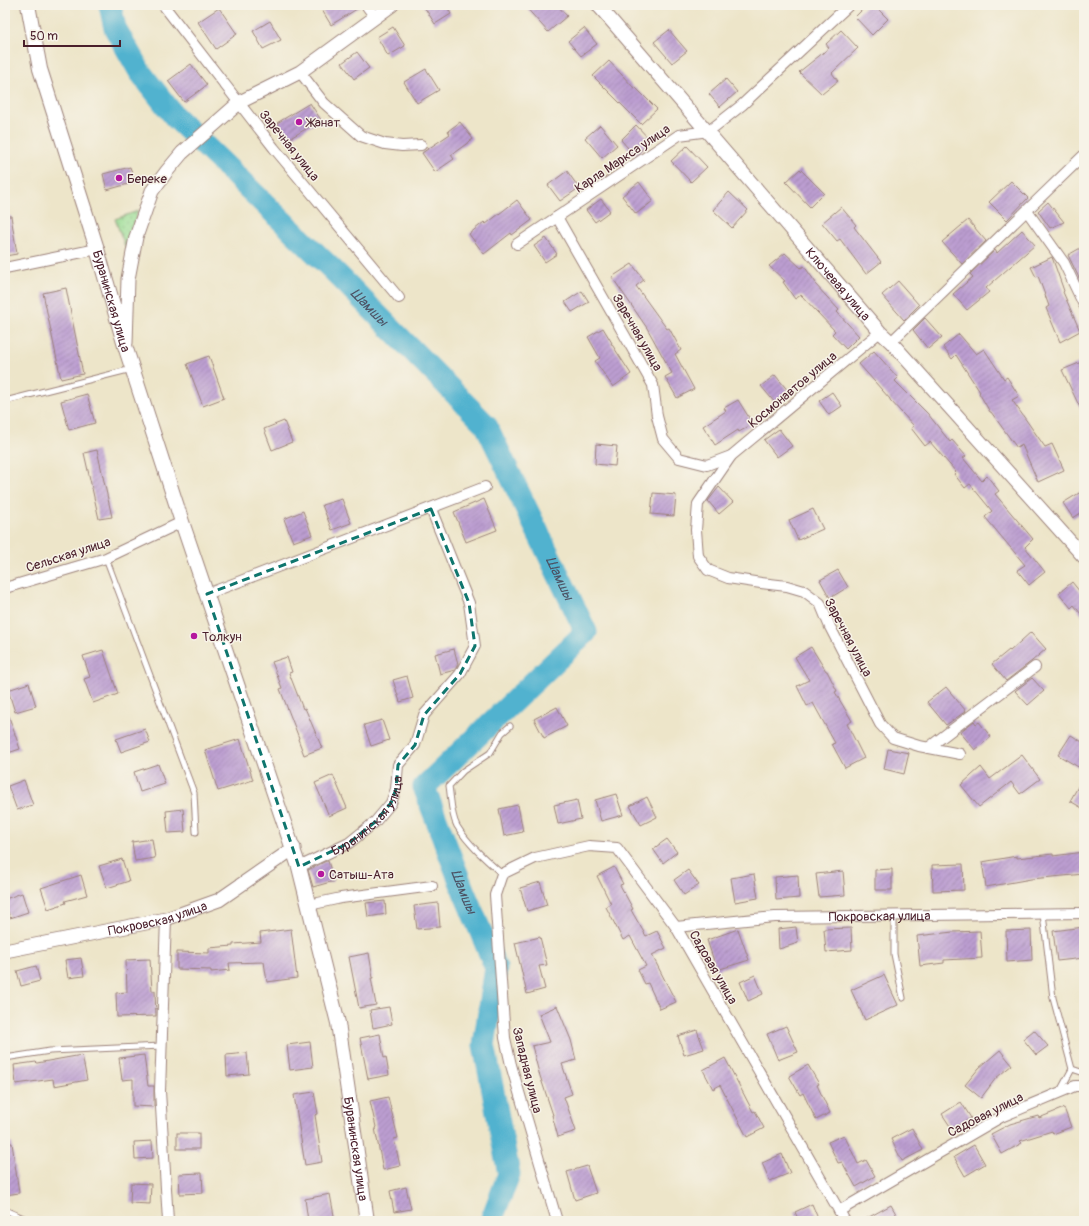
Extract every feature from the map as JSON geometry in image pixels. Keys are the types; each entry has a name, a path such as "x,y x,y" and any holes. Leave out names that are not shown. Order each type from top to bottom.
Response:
{"main road":[{"name":"Буранинская улица","path":"28,5 40,69 97,249 125,346 182,522 294,848 338,1023 367,1221"}],"street":[{"path":"366,5 375,17"},
{"path":"125,346 128,279 136,237 152,191 182,153 240,102 300,72 392,5"},
{"name":"Ключевая улица","path":"598,5 880,332 891,342 1084,557"},
{"path":"709,132 742,105 849,5"},
{"name":"Заречная улица","path":"164,6 240,102 274,148 399,298"},
{"path":"300,72 324,103 361,136 385,144 402,146 421,145"},
{"name":"Карла Маркса улица","path":"517,244 679,135 709,132"},
{"path":"891,342 1084,155"},
{"path":"1027,211 1064,263 1084,305"},
{"name":"Заречная улица","path":"557,218 654,385 657,416 663,439 679,458 707,465 731,456"},
{"path":"5,268 97,249"},
{"name":"Космонавтов улица","path":"723,468 731,456 880,332"},
{"name":"Заречная улица","path":"723,468 698,504 696,530 698,556 708,570 728,578 787,586 804,591 820,603 830,627 880,724 893,738 928,748 960,754"},
{"path":"207,594 486,487"},
{"name":"Буранинская улица","path":"299,867 349,843 375,822 391,803 396,789 398,765 415,745 424,715 460,674 475,646 469,603 431,509"},
{"name":"Сельская улица","path":"5,588 106,558 182,522"},
{"path":"928,748 1035,667"},
{"name":"Садовая улица","path":"502,874 535,858 589,846 617,848 676,927 845,1221"},
{"name":"Покровская улица","path":"5,951 166,919 219,900 294,848"},
{"name":"Западная улица","path":"502,874 495,895 505,1038 511,1065 557,1221"},
{"path":"309,905 341,898 432,886"},
{"name":"Покровская улица","path":"676,927 775,917 1084,913"},
{"path":"166,919 160,1091 168,1221"},
{"name":"Садовая улица","path":"839,1210 1001,1118 1076,1086 1084,1086"}],"lane":[{"path":"5,401 133,369"},
{"path":"106,558 194,793 196,832"},
{"path":"502,874 468,840 456,825 451,805 449,786 463,771 490,753 502,733 510,726"},
{"path":"1043,914 1053,998 1072,1069 1059,1093"},
{"path":"894,916 894,954 903,998"},
{"path":"5,1058 50,1051 162,1046"},
{"path":"1072,1069 1084,1073"},
{"path":"5,1210 30,1221"}],"highlighted area":[{"path":"431,509 469,603 475,646 460,674 424,715 415,745 398,765 396,789 391,803 375,822 349,843 299,867 207,594"}],"green space":[{"path":"138,211 126,249 115,219"}],"building":[{"path":"319,5 360,5 360,7 331,25"},
{"path":"423,5 446,5 451,14 435,24"},
{"path":"524,5 557,5 567,16 548,32"},
{"path":"867,5 874,5 888,19 872,35 855,17"},
{"path":"219,8 237,34 216,49 198,22"},
{"path":"270,21 281,40 263,49 253,31"},
{"path":"393,27 405,46 388,56 377,37"},
{"path":"584,28 597,44 581,56 568,41"},
{"path":"669,30 687,51 672,63 654,42"},
{"path":"841,30 858,48 832,73 838,81 822,94 799,72 829,48 826,44"},
{"path":"357,52 369,68 354,79 342,63"},
{"path":"609,61 634,88 635,87 657,109 641,124 593,76"},
{"path":"191,64 207,85 184,102 168,81"},
{"path":"426,69 439,90 417,103 404,82"},
{"path":"726,79 737,92 720,107 709,94"},
{"name":"Жанат","path":"310,103 321,120 287,140 277,123"},
{"path":"460,122 473,139 451,155 454,159 435,172 422,153 450,134 448,131"},
{"path":"600,125 617,145 602,158 585,138"},
{"path":"636,125 651,141 635,156 621,140"},
{"path":"687,146 707,167 691,182 671,161"},
{"name":"Береке","path":"130,167 135,182 107,190 103,174"},
{"path":"800,169 824,193 810,207 786,182"},
{"path":"567,171 579,188 560,201 548,185"},
{"path":"1011,181 1028,198 1007,220 989,202"},
{"path":"639,182 653,201 636,214 622,196"},
{"path":"729,192 748,210 732,228 713,210"},
{"path":"601,199 610,211 595,222 586,210"},
{"path":"517,200 532,220 512,235 511,233 484,254 469,234 484,222 486,224"},
{"path":"1048,202 1064,222 1050,228 1038,211"},
{"path":"841,207 856,225 854,227 881,262 866,274 840,239 837,241 822,223"},
{"path":"5,216 11,216 17,254 5,256"},
{"path":"968,220 986,241 962,264 942,242"},
{"path":"1022,230 1035,245 986,288 989,292 967,310 953,294 973,277 970,274 995,250 997,253"},
{"path":"546,238 557,254 545,262 534,246"},
{"path":"1084,246 1084,288 1068,255"},
{"path":"785,253 801,268 804,266 816,283 815,284 839,310 837,312 859,336 846,349 832,334 835,331 801,295 795,299 783,282 785,281 769,266"},
{"path":"1052,257 1064,291 1063,292 1080,331 1060,342 1046,308 1049,306 1038,276 1036,277 1031,267"},
{"path":"632,264 644,280 636,286 667,329 669,328 681,350 675,354 694,389 677,398 665,377 672,373 647,328 612,277"},
{"path":"898,281 919,305 904,320 882,295"},
{"path":"66,288 83,374 61,379 43,293"},
{"path":"582,291 589,302 572,312 565,302"},
{"path":"925,318 942,337 928,349 913,330"},
{"path":"603,328 631,374 613,387 595,361 600,358 588,337"},
{"path":"959,334 976,354 984,349 1004,379 1007,377 1019,396 1012,400 1045,447 1052,444 1064,470 1038,482 1022,445 1017,448 990,412 979,393 980,392 956,355 952,359 943,347"},
{"path":"874,351 898,378 895,381 928,414 950,442 952,440 966,456 963,458 982,481 987,476 999,491 995,494 1033,539 1025,547 1045,572 1029,585 1017,570 1025,565 985,517 992,511 970,484 965,488 954,474 956,472 930,442 925,446 911,428 914,426 859,364"},
{"path":"209,356 224,398 203,406 187,364"},
{"path":"1084,361 1084,416 1062,370"},
{"path":"775,375 790,393 776,404 761,386"},
{"path":"832,392 842,406 829,415 819,401"},
{"path":"87,394 95,423 69,430 61,401"},
{"path":"738,400 753,424 739,432 738,430 715,445 703,426 726,411 724,408"},
{"path":"284,421 292,442 272,450 264,429"},
{"path":"779,429 792,446 777,457 764,440"},
{"path":"596,444 617,446 615,466 595,464"},
{"path":"97,450 112,517 99,519 84,453"},
{"path":"719,487 733,502 719,514 708,501"},
{"path":"1084,490 1084,511 1073,518 1063,503"},
{"path":"653,493 676,495 674,516 651,514"},
{"path":"342,499 351,523 332,530 322,505"},
{"path":"484,499 497,530 466,542 454,512"},
{"path":"813,509 823,529 798,540 789,520"},
{"path":"303,511 312,535 293,542 284,519"},
{"path":"838,570 848,587 830,598 820,580"},
{"path":"1072,582 1084,597 1084,618 1074,605 1071,608 1059,593"},
{"path":"1031,632 1046,649 1006,681 992,664 1009,650 1010,651"},
{"path":"811,647 827,671 837,691 835,692 852,721 847,724 864,758 845,768 832,744 835,743 813,703 807,706 797,686 809,680 795,657"},
{"path":"454,649 458,664 455,670 440,674 435,654"},
{"path":"103,650 118,694 93,703 84,679 90,677 83,656"},
{"path":"287,657 292,672 289,673 303,709 305,708 322,748 304,755 280,689 282,688 272,662"},
{"path":"407,676 413,698 400,702 393,680"},
{"path":"1032,678 1044,691 1028,705 1015,691"},
{"path":"29,683 36,706 15,712 8,690"},
{"path":"946,687 966,711 946,725 927,702"},
{"path":"557,707 567,726 544,738 534,719"},
{"path":"5,711 7,711 20,749 5,754"},
{"path":"382,720 389,740 371,746 364,725"},
{"path":"974,721 976,724 979,722 991,737 975,750 960,732"},
{"path":"145,729 150,742 121,752 116,739"},
{"path":"1071,735 1084,743 1084,761 1080,768 1058,755"},
{"path":"240,739 253,780 218,791 205,750"},
{"path":"888,749 909,753 904,774 884,769"},
{"path":"1022,755 1040,779 1020,794 1011,782 979,807 961,785 981,767 990,779"},
{"path":"158,764 165,784 140,792 134,772"},
{"path":"333,775 347,808 329,816 315,783"},
{"path":"1084,776 1084,809 1070,801"},
{"path":"24,780 33,805 17,810 8,786"},
{"path":"616,794 623,815 601,821 595,800"},
{"path":"647,797 657,817 641,825 630,806"},
{"path":"577,800 581,819 558,824 554,805"},
{"path":"518,805 523,832 504,836 499,809"},
{"path":"183,809 185,832 168,833 166,811"},
{"path":"152,839 155,858 135,861 132,842"},
{"path":"667,839 677,852 663,863 653,849"},
{"path":"1084,852 1084,874 1031,879 986,887 982,862 1017,856 1017,858 1053,854 1053,856"},
{"path":"122,859 129,881 107,888 99,866"},
{"name":"Сатыш-Ата","path":"328,861 334,881 313,887 308,870"},
{"path":"963,864 964,890 933,891 932,865"},
{"path":"614,867 623,884 620,885 633,909 631,910 646,936 657,931 666,948 652,955 676,1002 660,1009 648,983 645,984 638,970 646,966 630,936 623,940 606,907 611,904 597,876"},
{"path":"892,869 892,890 875,890 875,870"},
{"path":"688,870 699,885 684,895 674,880"},
{"path":"843,871 845,895 819,897 816,874"},
{"path":"754,874 758,898 735,902 731,878"},
{"path":"81,875 87,895 65,901 66,903 48,909 41,888"},
{"path":"798,875 799,898 776,900 775,877"},
{"path":"540,882 547,905 527,911 520,888"},
{"path":"22,893 28,912 10,918 5,899"},
{"path":"385,901 386,914 368,917 366,903"},
{"path":"438,903 440,927 417,929 414,906"},
{"path":"796,927 798,943 779,949 778,929"},
{"path":"1084,927 1084,958 1057,961 1053,931"},
{"path":"851,928 852,950 826,952 824,929"},
{"path":"291,929 297,978 267,982 264,962 229,963 230,970 211,972 211,970 177,969 177,952 209,953 209,948 233,946 233,944 261,942 260,933"},
{"path":"738,929 749,960 717,970 707,940"},
{"path":"1031,930 1032,960 1007,962 1006,931"},
{"path":"980,931 982,958 944,960 944,963 920,966 917,936"},
{"path":"540,937 547,965 539,966 545,989 527,994 515,943"},
{"path":"369,953 373,978 371,978 376,1005 359,1008 349,957"},
{"path":"81,958 84,976 68,978 65,960"},
{"path":"150,959 152,991 155,991 156,1016 117,1017 116,993 127,992 126,960"},
{"path":"36,966 40,981 21,986 17,971"},
{"path":"755,975 763,994 748,1001 740,982"},
{"path":"884,975 898,1005 865,1020 851,990"},
{"path":"557,1006 571,1040 576,1060 562,1064 572,1094 564,1097 576,1131 558,1137 553,1115 532,1046 550,1042 539,1014"},
{"path":"389,1007 392,1024 373,1028 370,1010"},
{"path":"786,1026 798,1052 778,1060 767,1034"},
{"path":"697,1030 704,1049 684,1055 678,1036"},
{"path":"1034,1030 1048,1046 1036,1055 1023,1039"},
{"path":"380,1034 384,1058 386,1057 389,1075 368,1079 360,1038"},
{"path":"310,1042 313,1067 290,1070 287,1045"},
{"path":"1000,1050 1012,1065 996,1078 981,1098 965,1085 979,1068"},
{"path":"247,1053 249,1074 227,1076 226,1055"},
{"path":"82,1055 87,1080 54,1086 53,1079 16,1084 14,1065 37,1063"},
{"path":"144,1055 148,1086 154,1086 154,1107 133,1106 133,1079 122,1080 119,1058"},
{"path":"725,1058 753,1112 755,1111 764,1128 747,1137 720,1085 713,1089 703,1070"},
{"path":"808,1065 819,1084 817,1085 830,1113 816,1120 803,1093 800,1095 789,1076"},
{"path":"314,1092 318,1114 315,1115 322,1162 305,1165 294,1095"},
{"path":"388,1097 398,1138 394,1139 400,1166 383,1170 370,1101"},
{"path":"961,1102 971,1118 952,1129 942,1114"},
{"path":"1064,1108 1071,1127 1053,1134 1052,1131 1020,1141 1022,1143 1002,1154 991,1134 1010,1124 1038,1116 1039,1118"},
{"path":"912,1128 923,1150 902,1161 891,1139"},
{"path":"177,1133 199,1133 199,1149 177,1149"},
{"path":"844,1135 858,1164 866,1160 875,1176 856,1187 842,1162 838,1163 828,1142"},
{"path":"152,1141 153,1158 135,1159 134,1142"},
{"path":"5,1143 12,1143 19,1193 5,1195"},
{"path":"974,1145 985,1164 965,1176 954,1157"},
{"path":"782,1154 790,1173 770,1181 762,1163"},
{"path":"587,1166 596,1193 575,1200 567,1172"},
{"path":"202,1173 203,1193 180,1194 179,1174"},
{"path":"131,1183 151,1184 150,1204 130,1203"},
{"path":"406,1187 411,1209 394,1212 390,1191"},
{"path":"330,1194 335,1221 308,1221 305,1199"},
{"path":"812,1204 819,1221 799,1221 795,1212"},
{"path":"891,1205 900,1221 862,1221"}],"waterway":[{"name":"Шамшы","path":"110,5 115,28 140,72 175,117 337,274 486,425 586,632 424,787 464,892 496,968 484,1045 509,1174 491,1221"}],"place":[{"name":"Жанат","path":"299,122"},
{"name":"Береке","path":"119,178"},
{"name":"Толкун","path":"194,636"},
{"name":"Сатыш-Ата","path":"321,874"}]}
